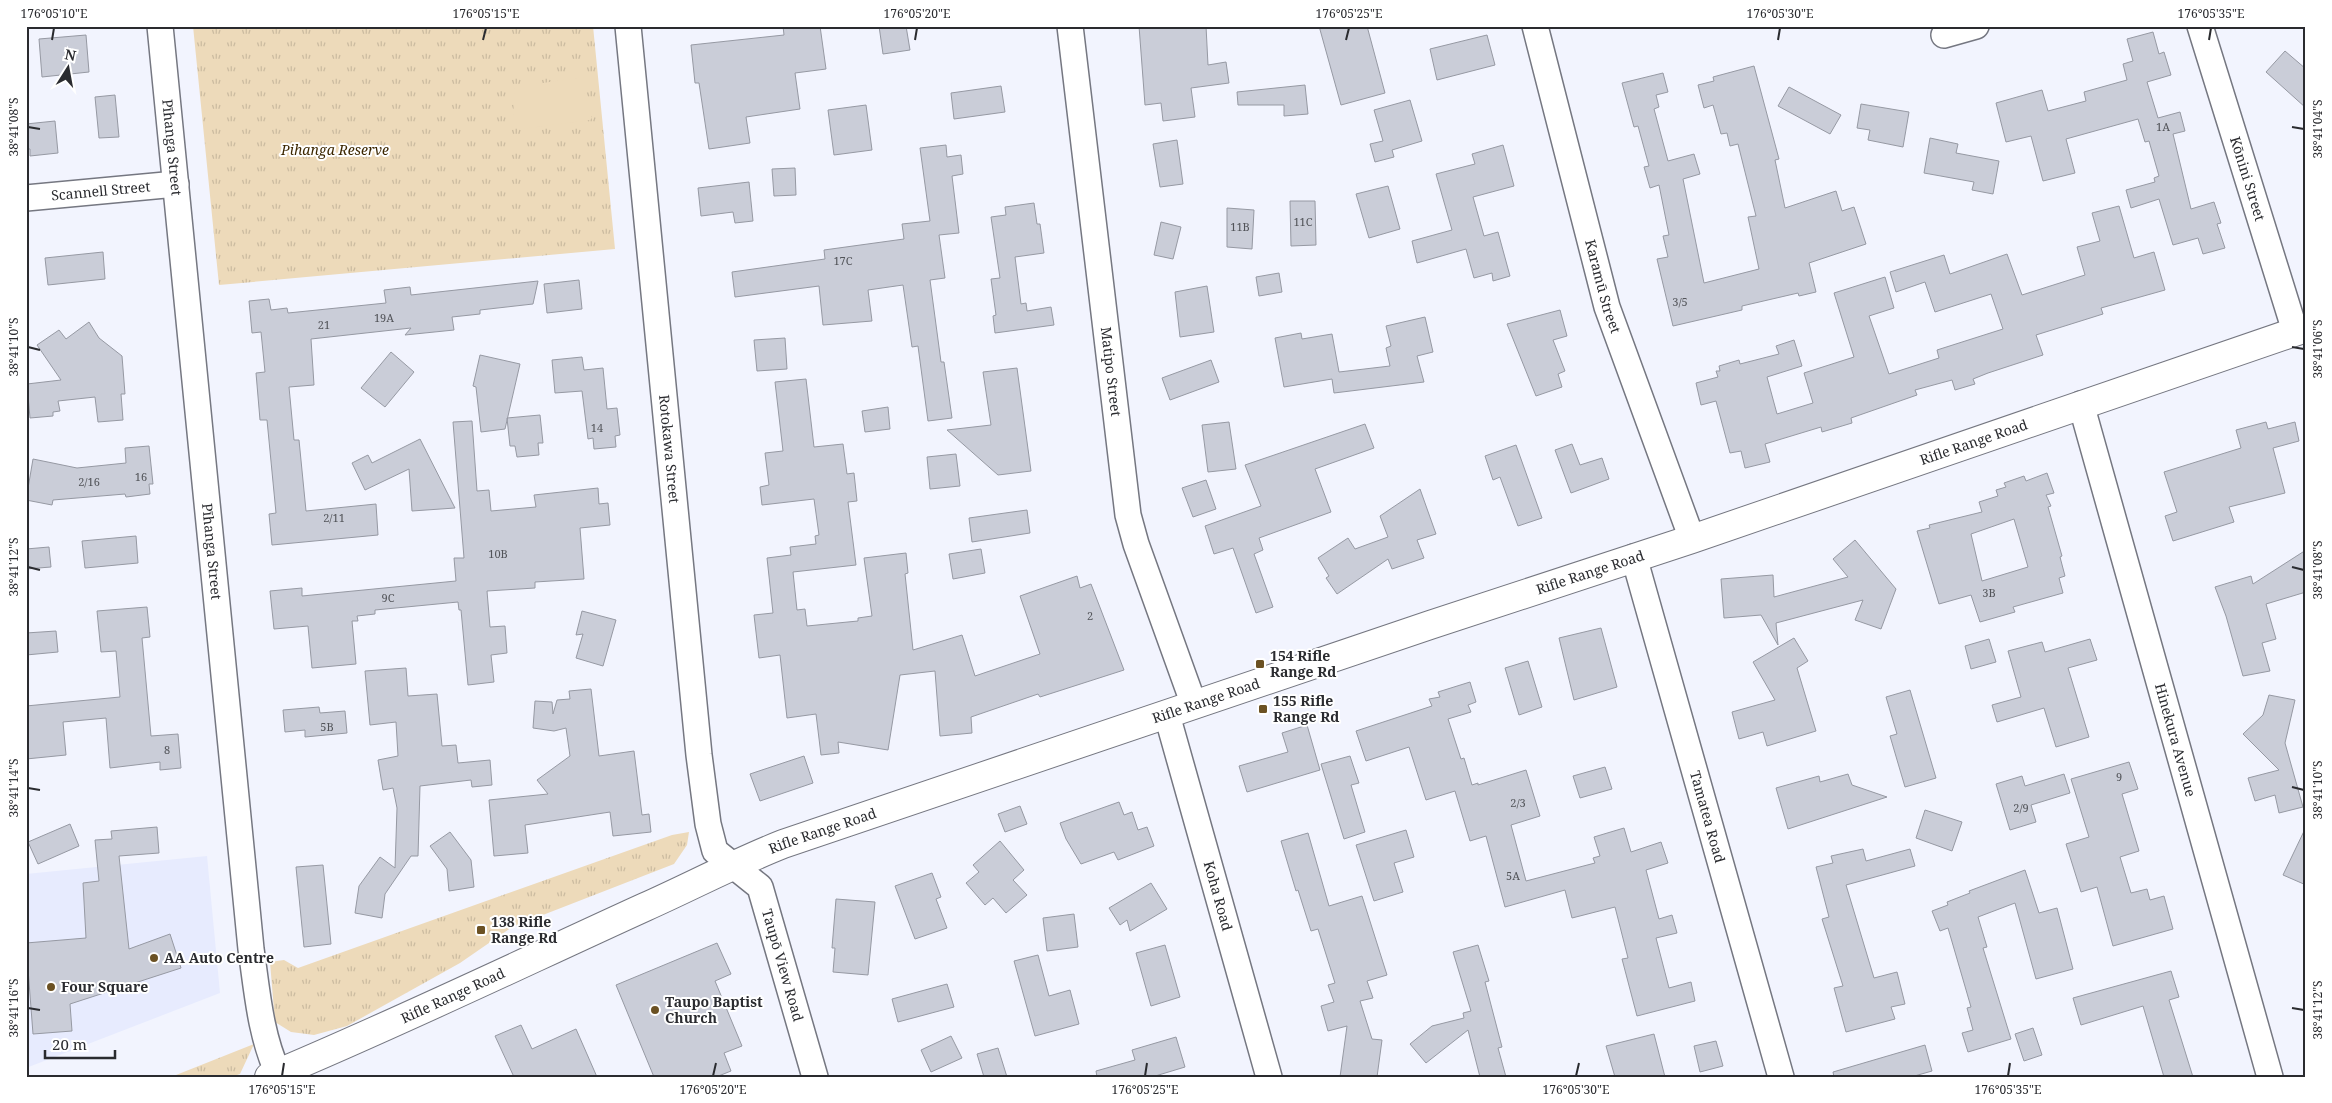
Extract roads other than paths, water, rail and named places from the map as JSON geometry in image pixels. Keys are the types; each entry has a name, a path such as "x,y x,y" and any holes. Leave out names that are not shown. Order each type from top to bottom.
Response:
{"street":[{"name":"Pīhanga Street","path":"160,26 250,948 261,1015 274,1075"},
{"name":"Rotokawa Street","path":"628,26 704,797 715,851 732,864"},
{"name":"Matipo Street","path":"1070,26 1128,515 1136,544 1194,705"},
{"name":"Karamū Street","path":"1535,26 1607,307 1692,540"},
{"path":"1944,35 1976,26"},
{"name":"Kōnini Street","path":"2200,26 2300,330"},
{"name":"Scannell Street","path":"26,198 176,184"},
{"name":"Rifle Range Road","path":"274,1075 659,901 732,864 783,844 1634,557 1692,540 2081,404 2300,330"},
{"name":"Hinekura Avenue","path":"2081,404 2270,1077"},
{"name":"Tamatea Road","path":"1634,557 1781,1077"},
{"name":"Koha Road","path":"1167,715 1269,1077"},
{"name":"Taupō View Road","path":"732,864 760,888 815,1077"}],"place":[{"name":"154 Rifle Range Rd","path":"1260,664"},
{"name":"155 Rifle Range Rd","path":"1263,709"},
{"name":"138 Rifle Range Rd","path":"481,930"},
{"name":"AA Auto Centre","path":"154,958"},
{"name":"Four Square","path":"51,987"},
{"name":"Taupo Baptist Church","path":"655,1010"}],"park label":[{"name":"Pihanga Reserve","path":"335,150"}]}
